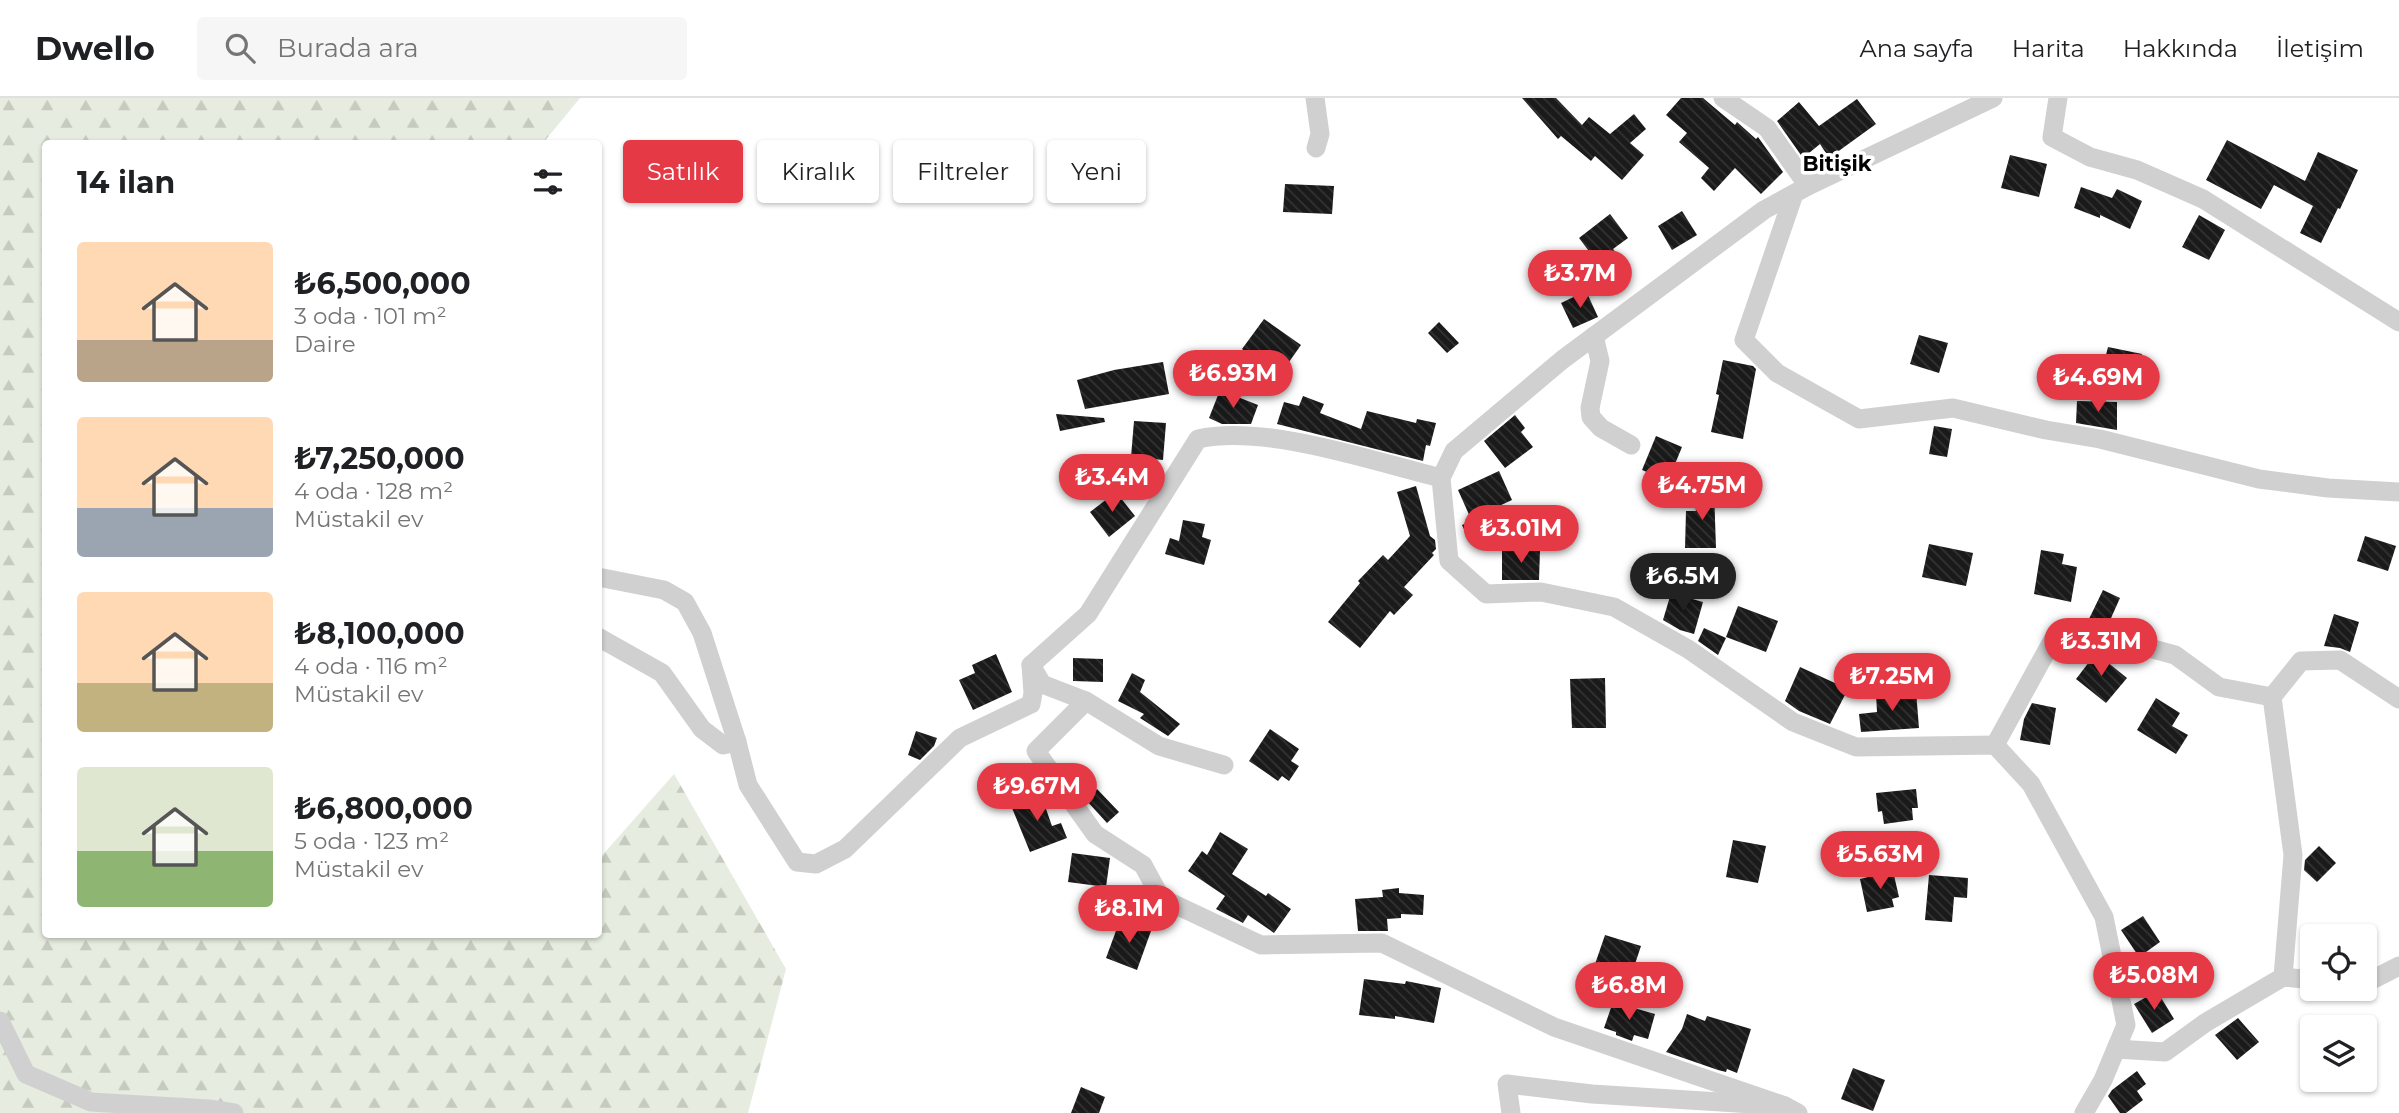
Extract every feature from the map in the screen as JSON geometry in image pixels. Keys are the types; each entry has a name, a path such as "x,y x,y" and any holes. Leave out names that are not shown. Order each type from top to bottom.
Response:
{"street":[{"path":"1315,98 1320,134 1316,148"},
{"path":"1723,98 1767,128 1801,190 1744,340 1777,373 1859,419 1953,408 2046,430 2101,439 2259,479 2328,488 2399,492"},
{"path":"1993,98 1764,210 1562,360 1454,451 1441,478 1449,561 1486,594 1541,592 1614,607 1688,649 1793,722 1856,747 1995,745 2031,784 2104,917 2126,1025 2103,1080 2084,1113"},
{"path":"2058,98 2052,137 2090,157 2137,170 2203,200 2399,322"},
{"path":"1594,336 1600,361 1590,408 1591,418 1601,428 1631,445"},
{"path":"1031,665 1088,614 1198,439 1216,435 1288,440 1441,478"},
{"path":"602,578 664,590 685,602 702,632 748,785 797,862 816,864 845,849 960,738 1031,704 1031,665"},
{"path":"1995,745 2056,634 2127,642 2175,655 2219,687 2272,697"},
{"path":"602,639 662,673 702,729 723,745 737,742"},
{"path":"2283,977 2293,855 2272,697 2301,661 2340,660 2399,699"},
{"path":"1031,665 1042,684 1086,701 1159,746 1224,765"},
{"path":"1086,701 1036,751 1095,834 1143,865 1161,898 1261,945 1382,943 1554,1027 1791,1110"},
{"path":"2377,977 2399,966"},
{"path":"2116,1049 2165,1052 2205,1023 2283,977 2300,979"},
{"path":"0,1021 26,1074 92,1102 234,1113"},
{"path":"1511,1113 1507,1084 1592,1094 1791,1110"}],"green space":[{"path":"0,98 580,98 545,140 42,140 42,938 602,938 602,856 674,774 786,969 748,1113 0,1113"}],"building":[{"path":"1522,98 1556,98 1582,125 1589,117 1610,134 1634,114 1646,129 1630,143 1644,155 1622,180 1595,156 1591,161 1561,136 1558,139"},
{"path":"1681,98 1703,98 1735,125 1737,122 1756,139 1758,137 1783,172 1761,194 1735,168 1714,191 1701,178 1709,168 1679,142 1687,133 1666,115"},
{"path":"1857,99 1876,124 1829,158 1820,144 1803,158 1777,121 1799,102 1819,126"},
{"path":"2227,140 2305,181 2318,152 2358,170 2321,243 2300,233 2313,206 2274,185 2261,209 2206,180"},
{"path":"2010,155 2047,164 2039,197 2001,188"},
{"path":"1285,184 1334,186 1332,214 1283,212"},
{"path":"2081,187 2112,198 2117,189 2142,201 2130,229 2100,215 2100,218 2074,208"},
{"path":"1682,211 1697,235 1672,250 1658,226"},
{"path":"1610,214 1628,238 1613,249 1618,255 1601,267 1579,238"},
{"path":"2199,215 2225,230 2209,260 2182,247"},
{"path":"1586,291 1598,317 1573,328 1561,303"},
{"path":"1264,319 1301,345 1289,362 1281,356 1270,370 1242,349"},
{"path":"1439,322 1459,343 1447,353 1428,333"},
{"path":"1919,335 1948,343 1939,373 1910,364"},
{"path":"2108,347 2142,354 2135,383 2101,375"},
{"path":"1723,360 1753,366 1756,369 1743,439 1711,432"},
{"path":"1163,362 1169,394 1085,409 1077,380 1114,370"},
{"path":"1220,390 1258,405 1251,424 1222,424 1209,418"},
{"path":"1303,396 1324,404 1320,413 1361,429 1367,411 1416,423 1417,419 1436,423 1430,446 1426,445 1423,461 1277,424 1284,402 1299,406"},
{"path":"2077,401 2117,402 2117,430 2076,423"},
{"path":"1056,414 1104,418 1105,422 1060,431"},
{"path":"1515,415 1525,428 1521,432 1533,447 1505,468 1484,441"},
{"path":"1134,421 1166,423 1163,460 1131,457"},
{"path":"1934,426 1952,429 1947,457 1929,454"},
{"path":"1656,436 1682,447 1668,481 1642,470"},
{"path":"1499,471 1512,500 1471,519 1458,490"},
{"path":"1416,486 1430,536 1435,540 1436,549 1432,553 1434,555 1404,587 1413,595 1394,615 1390,611 1360,648 1328,622 1360,583 1358,581 1383,555 1388,560 1410,536 1397,492"},
{"path":"1714,490 1716,548 1685,548 1686,511 1696,511 1695,491"},
{"path":"1116,492 1135,516 1109,537 1090,512"},
{"path":"1476,519 1482,532 1468,538 1462,525"},
{"path":"1183,520 1205,524 1202,537 1211,540 1204,565 1165,554 1170,538 1179,541"},
{"path":"2365,536 2396,546 2388,571 2357,561"},
{"path":"1929,544 1973,553 1966,586 1922,577"},
{"path":"1502,550 1540,550 1539,580 1502,580"},
{"path":"2041,550 2064,554 2062,564 2077,567 2071,602 2034,594"},
{"path":"2103,590 2120,598 2107,627 2089,619"},
{"path":"1671,593 1703,602 1694,634 1680,630 1663,620"},
{"path":"1738,606 1778,621 1766,652 1726,637"},
{"path":"2334,614 2359,622 2350,652 2324,646"},
{"path":"1704,628 1726,638 1718,655 1698,641"},
{"path":"2096,653 2127,678 2106,703 2076,679"},
{"path":"996,654 1012,692 973,710 959,680 975,673 972,665"},
{"path":"1073,658 1103,659 1103,682 1073,681"},
{"path":"1800,667 1848,689 1830,724 1799,711 1785,701"},
{"path":"1132,673 1145,680 1140,692 1180,724 1168,736 1140,718 1144,714 1118,701"},
{"path":"1605,678 1606,728 1572,728 1570,679"},
{"path":"1916,691 1919,728 1861,732 1859,714 1877,712 1876,694"},
{"path":"2156,698 2180,713 2172,726 2188,735 2176,754 2137,730"},
{"path":"2032,703 2056,708 2050,745 2020,740 2024,719"},
{"path":"1270,729 1299,749 1291,761 1299,766 1289,781 1282,776 1278,781 1249,761"},
{"path":"916,731 937,738 934,746 920,760 908,755"},
{"path":"1097,789 1119,812 1107,823 1086,800"},
{"path":"1916,789 1918,808 1912,808 1913,820 1884,824 1882,811 1878,812 1876,793"},
{"path":"1040,792 1052,826 1061,823 1067,838 1030,852 1010,803"},
{"path":"1220,832 1248,849 1232,874 1291,909 1274,933 1248,915 1243,923 1216,909 1225,896 1188,871 1202,851 1207,855"},
{"path":"1733,840 1766,846 1758,883 1726,877"},
{"path":"2319,846 2336,863 2317,882 2304,870 2305,860"},
{"path":"1072,853 1110,858 1106,887 1068,882"},
{"path":"1893,871 1899,897 1892,899 1894,907 1867,912 1860,879"},
{"path":"1929,875 1968,878 1967,898 1954,897 1952,922 1925,920"},
{"path":"1399,888 1399,893 1424,895 1423,915 1401,914 1401,918 1387,919 1388,931 1358,931 1355,899 1383,897 1382,890"},
{"path":"2143,916 2160,942 2139,957 2121,930"},
{"path":"1120,920 1151,931 1137,970 1106,958"},
{"path":"1605,935 1641,946 1629,982 1593,970"},
{"path":"1364,979 1405,984 1406,981 1441,988 1434,1023 1395,1016 1395,1019 1359,1015"},
{"path":"2157,991 2174,1019 2152,1033 2134,1004"},
{"path":"1613,1002 1655,1014 1648,1039 1634,1035 1632,1041 1604,1028"},
{"path":"1687,1014 1705,1021 1707,1016 1751,1029 1737,1073 1727,1069 1726,1072 1718,1070 1666,1052 1682,1029"},
{"path":"2238,1018 2259,1042 2237,1060 2215,1035"},
{"path":"1853,1068 1885,1080 1873,1111 1841,1099"},
{"path":"2137,1071 2146,1084 2137,1091 2143,1100 2126,1113 2120,1113 2108,1096"},
{"path":"1081,1087 1105,1097 1099,1113 1071,1113"}],"district":[{"name":"Bitişik","path":"1837,163"}]}
